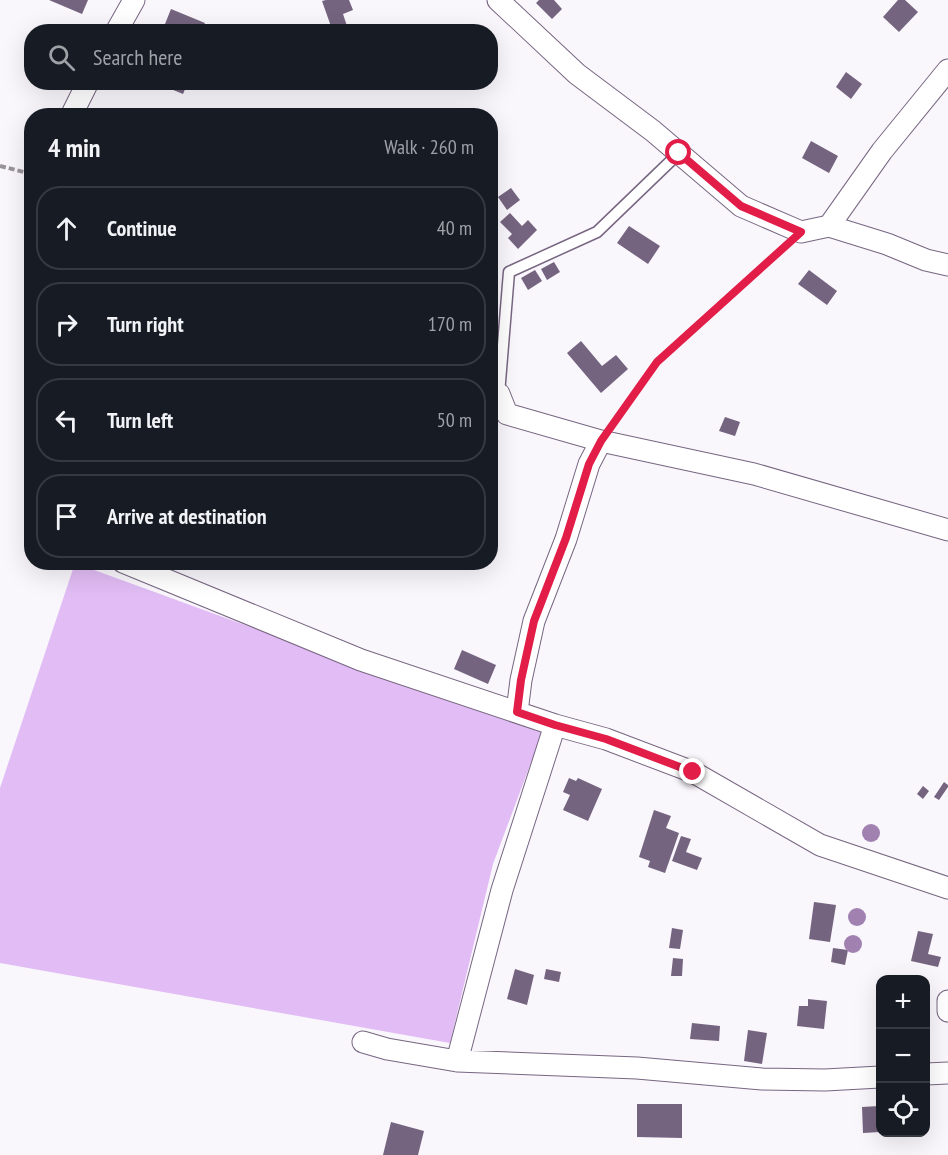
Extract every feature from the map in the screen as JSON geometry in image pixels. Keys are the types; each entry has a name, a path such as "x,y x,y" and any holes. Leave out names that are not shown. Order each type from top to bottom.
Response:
{"street":[{"path":"120,24 134,0"},
{"path":"498,0 577,74 653,131 741,206 801,232 829,226 887,244 926,260 948,265"},
{"path":"829,226 882,151 948,70"},
{"path":"76,108 84,90"},
{"path":"498,398 507,414 601,441 754,474 948,530"},
{"path":"517,712 521,680 534,621 566,538 589,464 601,441"},
{"path":"142,570 361,660 555,725 606,739 693,772 820,845 948,888"},
{"path":"457,1061 502,890 555,725"},
{"path":"948,1001 948,1011"},
{"path":"363,1042 387,1049 457,1061 637,1068 762,1079 825,1080 876,1077"},
{"path":"930,1074 948,1073"}],"lane":[{"path":"498,368 510,272 597,232 679,153"}],"path":[{"path":"0,166 24,172"},
{"path":"601,441 657,362 801,232"}],"shaded area":[{"path":"73,570 94,570 542,733 493,864 450,1043 0,963 0,788"}],"building":[{"path":"49,0 88,0 82,14"},
{"path":"349,0 353,10 343,14 346,24 330,24 322,1"},
{"path":"539,0 554,0 562,9 552,19 536,3"},
{"path":"898,0 905,0 918,12 899,32 883,17"},
{"path":"171,9 205,23 205,24 165,24"},
{"path":"846,72 862,84 851,99 836,87"},
{"path":"173,90 185,90 183,94"},
{"path":"811,141 838,156 829,173 802,158"},
{"path":"511,188 520,200 507,210 498,197"},
{"path":"510,213 522,226 528,220 537,230 518,249 508,238 512,234 500,222"},
{"path":"629,226 660,246 648,264 617,243"},
{"path":"554,262 560,272 547,280 541,269"},
{"path":"535,270 542,281 528,290 521,278"},
{"path":"809,270 837,291 827,305 798,284"},
{"path":"581,341 602,366 616,355 628,369 601,393 567,353"},
{"path":"725,417 740,422 735,436 719,431"},
{"path":"462,650 496,665 488,684 454,669"},
{"path":"569,778 576,781 578,778 602,789 588,821 563,810 570,795 563,792"},
{"path":"944,782 948,787 939,800 934,797"},
{"path":"923,786 929,791 923,799 917,794"},
{"path":"654,810 671,816 666,828 679,833 665,873 648,867 650,861 639,857"},
{"path":"681,836 691,839 686,852 702,858 697,870 672,861"},
{"path":"814,902 836,905 830,942 809,939"},
{"path":"672,928 683,930 680,949 669,948"},
{"path":"918,931 933,934 928,954 941,957 938,967 911,961"},
{"path":"833,948 848,950 845,965 831,962"},
{"path":"673,958 683,959 682,976 671,976"},
{"path":"515,969 534,975 527,1005 507,999"},
{"path":"546,969 561,972 559,982 544,979"},
{"path":"808,999 827,1001 824,1029 797,1026 799,1006 808,1006"},
{"path":"692,1023 720,1026 719,1041 690,1039"},
{"path":"748,1030 767,1033 762,1064 744,1061"},
{"path":"637,1104 682,1104 682,1138 637,1137"},
{"path":"876,1106 876,1132 863,1133 862,1107"},
{"path":"391,1122 424,1131 418,1155 383,1155"}],"route":[{"path":"679,153 741,206 801,232 657,362 601,441 589,464 566,538 534,621 521,680 517,712 606,739 693,772"}]}
